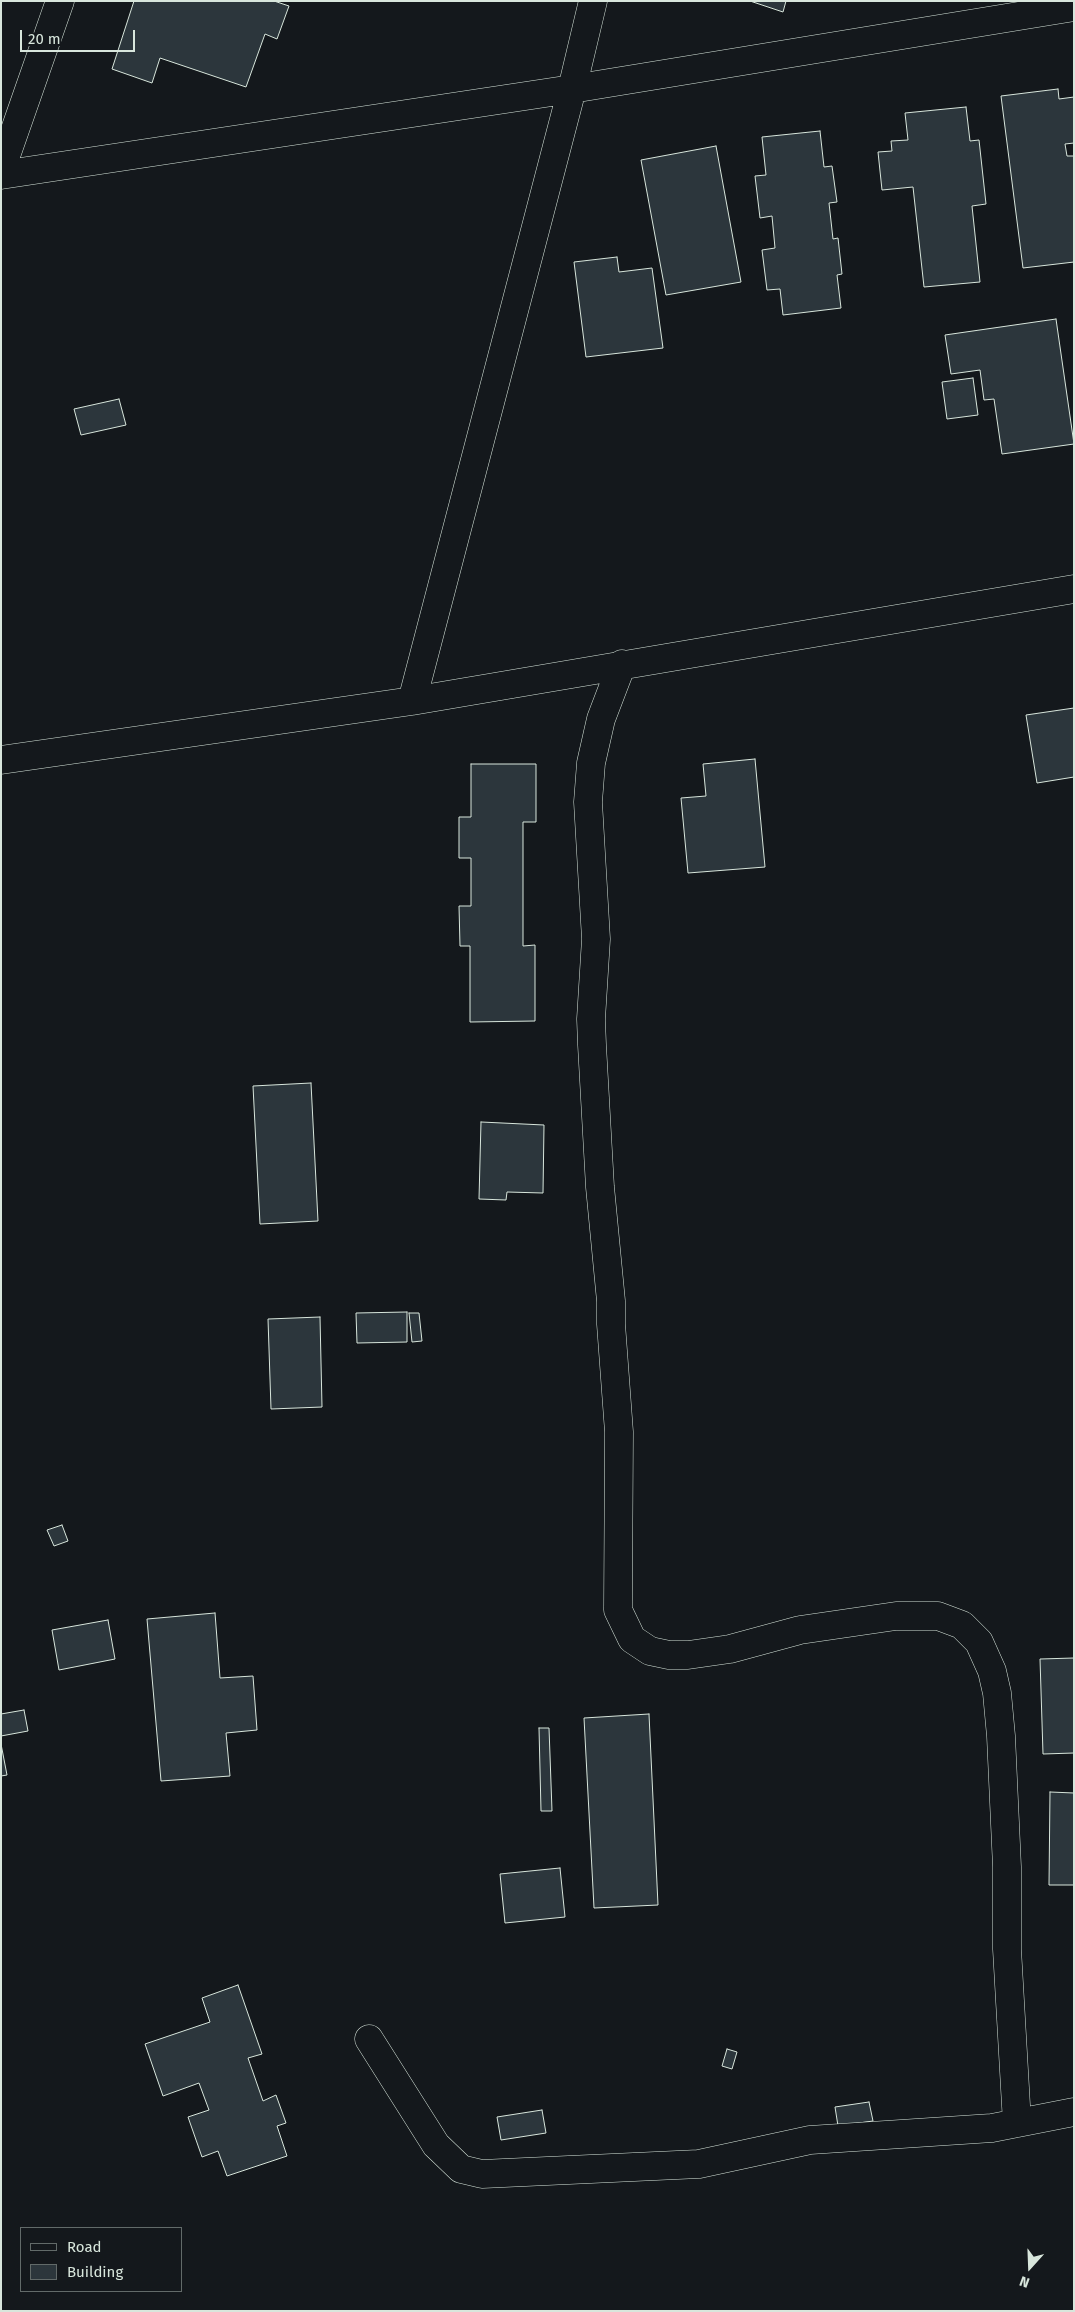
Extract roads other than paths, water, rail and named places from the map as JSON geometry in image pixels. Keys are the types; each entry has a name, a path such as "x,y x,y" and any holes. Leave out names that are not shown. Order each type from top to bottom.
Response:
{"street":[{"path":"1,170 60,1"},
{"path":"412,701 572,89 593,1"},
{"path":"1,175 572,89 1074,7"},
{"path":"1,760 412,701 1074,588"},
{"path":"622,664 601,719 591,763 588,802 596,939 591,1019 592,1044 600,1187 611,1301 612,1338 620,1432 618,1610 632,1639 650,1651 669,1655 688,1655 730,1649 800,1630 896,1616 938,1616 962,1625 979,1642 992,1671 997,1693 1001,1736 1007,1867 1007,1949 1017,2123"},
{"path":"369,2039 436,2145 461,2169 482,2174 699,2164 810,2140 992,2128 1074,2112"}]}
